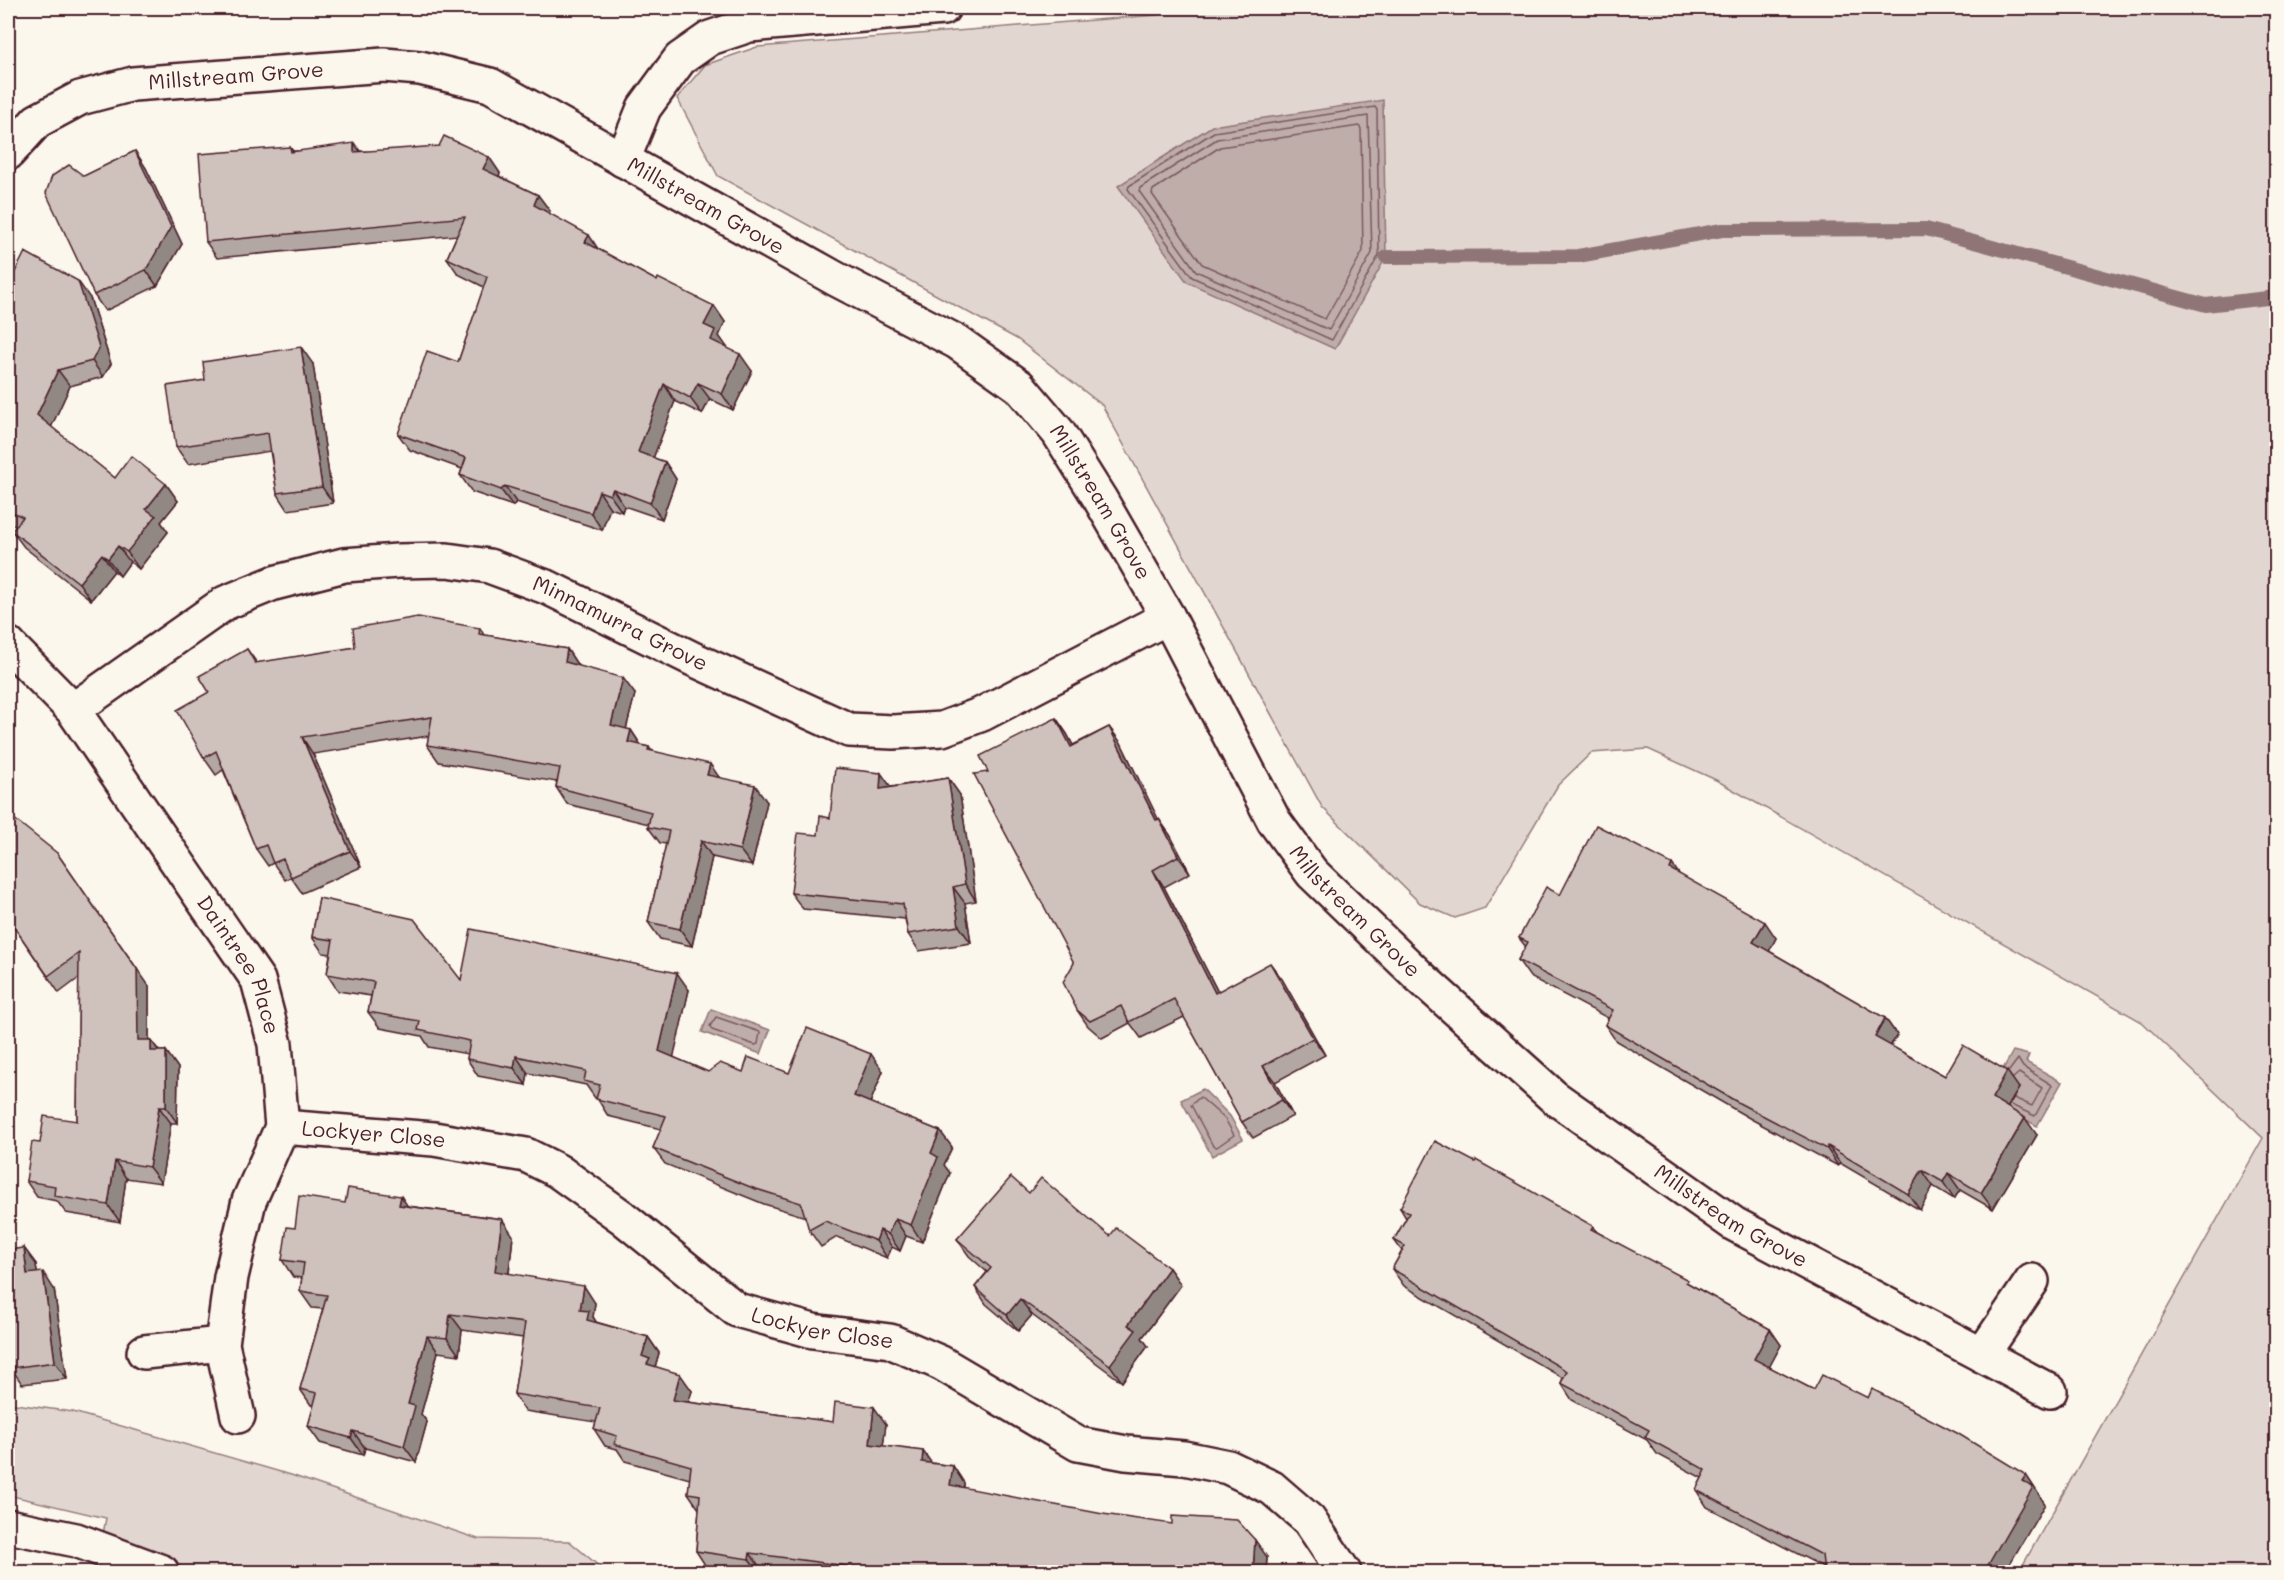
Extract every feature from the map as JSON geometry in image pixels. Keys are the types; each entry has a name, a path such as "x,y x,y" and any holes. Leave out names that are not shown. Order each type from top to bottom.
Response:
{"street":[{"path":"623,160 644,108 680,59 710,38 749,25 943,8"},
{"name":"Millstream Grove","path":"8,153 37,121 71,102 133,84 384,65 420,68 490,85 836,279 957,342 1019,386 1058,432 1168,617 1274,821 1312,873 1428,984 1554,1096 1734,1224 2050,1391"},
{"name":"Minnamurra Grove","path":"73,710 225,603 274,583 344,565 376,562 447,560 489,566 549,588 849,730 893,732 942,729 982,714 1168,617"},
{"name":"Daintree Place","path":"8,644 73,710 258,980 275,1044 282,1127 249,1201 231,1277 222,1344 238,1416"},
{"name":"Lockyer Close","path":"282,1127 434,1139 526,1155 558,1171 622,1217 737,1310 813,1331 890,1341 941,1362 1078,1444 1126,1453 1184,1458 1228,1467 1272,1488 1309,1520 1344,1572"},
{"path":"1982,1354 2032,1281"},
{"path":"144,1352 222,1344"},
{"path":"8,1526 76,1540 162,1572"}],"shaded area":[{"path":"1185,8 2276,8 2276,1572 2019,1572 2263,1138 2142,1022 1716,780 1648,749 1591,753 1558,785 1485,908 1455,918 1420,903 1322,807 1102,405 1017,339 718,176 677,98 705,65 757,47 1157,15"},
{"path":"8,1403 73,1412 291,1475 478,1539 569,1541 606,1572 96,1572 106,1518 8,1495"}],"water":[{"path":"1383,100 1386,257 1335,349 1187,282 1118,186 1212,126"},
{"path":"711,1009 770,1030 761,1054 702,1032"},
{"path":"2013,1051 2029,1055 2026,1062 2062,1082 2037,1126 1987,1098"},
{"path":"1203,1089 1230,1116 1243,1139 1212,1156 1181,1100"}],"building":[{"path":"444,136 489,157 483,169 538,195 534,205 589,235 585,242 657,281 658,278 714,306 704,325 715,330 711,340 740,354 722,394 698,383 690,398 664,384 638,452 665,462 650,503 613,489 610,495 599,491 591,513 505,486 501,490 460,475 466,458 398,434 427,351 458,362 487,277 447,258 465,217 206,242 199,154 290,147 291,152 354,143 354,152 439,146"},
{"path":"135,151 171,227 146,270 94,295 46,193 52,176 69,165 84,176"},
{"path":"25,252 78,281 99,347 92,361 58,370 37,415 115,478 131,456 166,484 146,509 156,516 127,552 118,546 108,559 102,554 79,583 12,531 23,517 8,510 8,286"},
{"path":"301,347 322,487 277,493 268,433 176,447 167,386 205,380 203,362"},
{"path":"418,617 480,628 479,634 567,649 565,662 623,678 611,725 631,730 628,742 649,747 648,750 710,764 707,775 755,785 740,850 701,841 680,929 648,922 669,831 648,827 651,812 556,787 560,768 427,745 432,717 302,737 350,851 291,877 283,859 273,863 266,845 256,849 216,751 204,758 177,710 209,692 199,676 247,649 255,663 355,647 353,628"},
{"path":"1056,718 1071,747 1109,727 1156,820 1159,819 1178,856 1153,870 1215,993 1270,963 1313,1038 1263,1066 1282,1100 1242,1122 1174,999 1129,1022 1121,1006 1090,1021 1077,1010 1063,982 1074,963 974,774 988,772 980,756"},
{"path":"835,768 881,773 880,789 948,778 965,884 953,887 959,926 908,934 903,904 791,893 798,833 818,835 820,816 830,818"},
{"path":"8,814 57,853 137,969 138,1040 151,1040 151,1051 166,1051 166,1107 159,1107 149,1167 115,1161 108,1205 54,1196 55,1186 26,1181 32,1142 40,1143 44,1116 77,1121 79,953 48,976 8,918"},
{"path":"1596,825 1672,864 1670,869 1765,922 1753,942 1885,1018 1875,1037 1945,1076 1963,1045 2007,1071 1992,1098 2025,1118 1981,1193 1948,1173 1943,1182 1922,1170 1908,1194 1828,1146 1827,1149 1739,1103 1605,1025 1613,1010 1518,960 1528,942 1519,938 1546,887 1560,895"},
{"path":"319,898 414,919 461,980 471,929 677,973 659,1051 708,1072 720,1063 743,1072 748,1057 789,1073 807,1028 871,1054 854,1096 940,1131 931,1153 938,1157 911,1225 895,1219 888,1234 880,1230 876,1241 825,1221 809,1230 801,1203 753,1188 653,1148 666,1116 596,1099 600,1085 584,1081 586,1071 516,1056 514,1068 467,1059 470,1041 418,1030 420,1021 368,1012 374,982 327,974 333,940 312,937"},
{"path":"1435,1141 1475,1162 1476,1160 1593,1226 1591,1229 1688,1280 1686,1282 1770,1329 1754,1359 1814,1390 1822,1375 1868,1398 1872,1389 1957,1433 2026,1475 2022,1481 2033,1487 1984,1572 1824,1572 1822,1555 1696,1490 1706,1470 1645,1437 1649,1430 1561,1383 1567,1371 1392,1269 1405,1246 1394,1240 1409,1213 1400,1208"},
{"path":"1011,1177 1029,1193 1041,1178 1110,1236 1116,1228 1169,1268 1128,1325 1136,1330 1110,1365 1020,1299 1007,1315 975,1287 991,1268 957,1239"},
{"path":"348,1188 401,1196 399,1205 502,1219 495,1271 584,1286 580,1310 589,1311 587,1320 648,1337 642,1356 650,1359 647,1364 680,1374 673,1400 833,1422 835,1402 874,1407 870,1444 923,1451 922,1462 953,1466 950,1485 1103,1514 1172,1524 1172,1516 1237,1520 1255,1540 1253,1572 861,1572 861,1568 750,1553 749,1559 696,1551 700,1495 688,1493 691,1466 614,1444 617,1436 594,1429 600,1408 514,1394 525,1323 450,1314 447,1338 427,1336 408,1404 415,1406 404,1446 353,1431 351,1438 308,1426 317,1393 300,1389 327,1295 300,1291 304,1263 282,1260 287,1227 295,1228 299,1196 345,1203"},
{"path":"24,1248 27,1274 43,1272 55,1362 11,1368 8,1343 8,1250"}],"waterway":[{"path":"1386,257 1578,256 1722,230 1926,229 2206,305 2276,297"}]}
